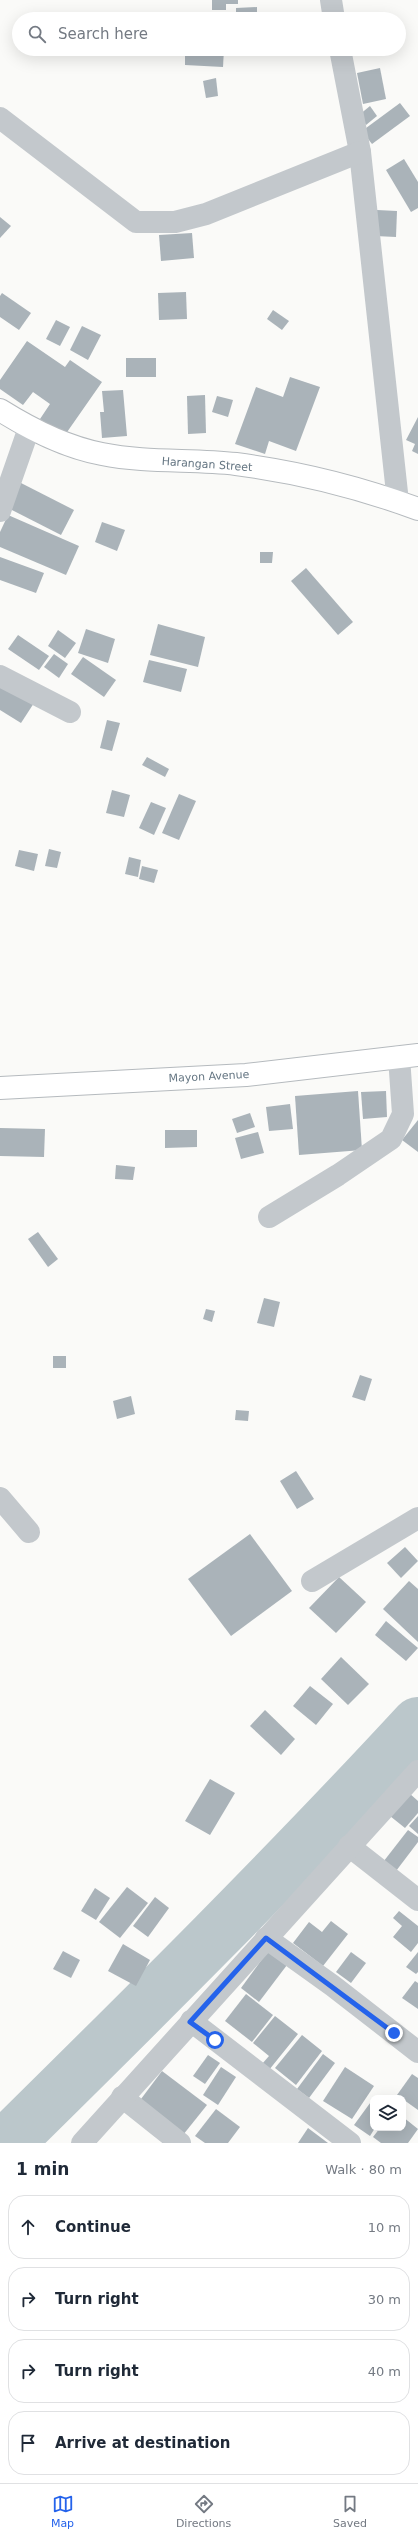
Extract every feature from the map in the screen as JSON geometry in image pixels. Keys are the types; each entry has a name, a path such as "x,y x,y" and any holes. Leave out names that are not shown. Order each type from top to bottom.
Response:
{"main road":[{"name":"Harangan Street","path":"0,410 29,428 68,445 103,455 234,464 282,472 334,482 398,502 418,510"},
{"name":"Mayon Avenue","path":"0,1088 246,1075 408,1056"}],"street":[{"path":"331,0 333,12"},
{"path":"341,56 360,152 398,502"},
{"path":"0,118 136,222 175,222 206,214 360,152"},
{"path":"0,511 29,428"},
{"path":"0,676 70,712"},
{"path":"269,1217 338,1175 391,1139 403,1114 408,1056"},
{"path":"0,1498 29,1532"},
{"path":"312,1581 418,1518"},
{"path":"82,2143 418,1771"},
{"path":"349,1846 418,1900"},
{"path":"266,1938 333,1986 418,2052"},
{"path":"190,2022 350,2143"},
{"path":"122,2097 180,2143"}],"building":[{"path":"212,0 238,0 238,4 226,4 226,10 212,10"},
{"path":"257,7 257,12 236,12 236,8"},
{"path":"185,56 224,56 223,67 185,65"},
{"path":"380,68 386,99 363,104 357,73"},
{"path":"216,78 218,96 206,98 203,81"},
{"path":"400,103 410,116 372,144 362,131"},
{"path":"370,106 377,116 366,125 359,115"},
{"path":"404,159 418,182 418,208 411,212 386,170"},
{"path":"377,210 397,211 396,237 375,236"},
{"path":"0,217 11,226 0,238"},
{"path":"192,233 194,258 161,261 159,235"},
{"path":"186,292 187,319 159,320 158,293"},
{"path":"2,293 31,313 19,330 0,317 0,296"},
{"path":"273,310 289,321 282,330 267,319"},
{"path":"56,320 70,327 60,346 46,339"},
{"path":"82,326 101,335 88,360 70,350"},
{"path":"27,341 65,367 70,360 102,382 65,435 40,419 50,404 33,392 23,405 0,389 0,380"},
{"path":"126,358 156,358 156,377 126,377"},
{"path":"290,377 320,387 296,451 269,441 265,454 235,444 256,387 283,397"},
{"path":"123,390 127,436 102,438 100,412 104,412 102,391"},
{"path":"205,395 206,433 188,434 187,396"},
{"path":"217,396 233,400 228,417 212,412"},
{"path":"418,417 418,454 412,451 415,444 406,440"},
{"path":"21,483 74,510 61,535 8,508"},
{"path":"8,515 79,546 66,575 0,547 0,532"},
{"path":"102,522 125,530 117,551 95,542"},
{"path":"260,552 273,552 272,563 260,563"},
{"path":"0,557 44,573 36,593 0,580"},
{"path":"306,568 353,622 338,635 291,581"},
{"path":"158,624 205,637 198,667 150,655"},
{"path":"86,629 115,639 108,663 78,653"},
{"path":"58,630 76,643 65,658 48,646"},
{"path":"18,635 49,656 39,670 8,649"},
{"path":"54,654 68,664 59,678 44,667"},
{"path":"83,657 116,680 104,697 71,674"},
{"path":"149,660 187,669 181,692 143,682"},
{"path":"0,681 34,703 21,723 0,710"},
{"path":"107,720 120,723 112,751 100,748"},
{"path":"147,757 169,769 165,777 142,765"},
{"path":"112,790 130,795 124,817 106,813"},
{"path":"179,794 196,801 179,840 162,833"},
{"path":"151,802 166,808 154,835 139,828"},
{"path":"49,849 61,852 57,868 45,866"},
{"path":"19,850 38,854 34,871 15,866"},
{"path":"129,857 141,860 138,877 125,874"},
{"path":"142,866 158,870 154,883 139,879"},
{"path":"358,1091 362,1150 299,1155 295,1096"},
{"path":"386,1091 387,1117 363,1119 361,1092"},
{"path":"290,1104 293,1129 269,1131 266,1107"},
{"path":"250,1113 255,1127 237,1133 232,1119"},
{"path":"418,1120 418,1152 402,1140"},
{"path":"0,1128 45,1129 44,1157 0,1156"},
{"path":"165,1130 197,1130 197,1147 165,1148"},
{"path":"258,1132 264,1153 241,1159 235,1138"},
{"path":"116,1165 135,1167 133,1180 115,1179"},
{"path":"38,1232 58,1259 48,1267 28,1239"},
{"path":"264,1298 280,1302 274,1327 257,1323"},
{"path":"206,1309 215,1311 212,1322 203,1319"},
{"path":"53,1356 66,1356 66,1368 53,1368"},
{"path":"360,1375 372,1379 365,1401 352,1397"},
{"path":"131,1396 135,1414 117,1419 113,1401"},
{"path":"236,1410 249,1411 248,1421 235,1420"},
{"path":"296,1471 314,1499 297,1509 280,1481"},
{"path":"250,1534 292,1591 231,1636 188,1579"},
{"path":"405,1547 418,1561 401,1578 387,1563"},
{"path":"339,1577 366,1602 336,1633 309,1608"},
{"path":"409,1581 418,1589 418,1642 383,1609"},
{"path":"386,1621 418,1648 406,1661 375,1635"},
{"path":"341,1657 369,1684 348,1705 321,1679"},
{"path":"310,1686 333,1704 316,1725 293,1706"},
{"path":"265,1710 295,1739 281,1755 250,1726"},
{"path":"210,1779 235,1793 210,1835 185,1821"},
{"path":"409,1793 418,1801 418,1813 405,1828 390,1816"},
{"path":"418,1816 418,1834 409,1826"},
{"path":"408,1830 418,1837 418,1842 393,1875 380,1866"},
{"path":"127,1887 148,1903 120,1938 99,1922"},
{"path":"95,1888 110,1898 96,1920 81,1911"},
{"path":"155,1897 169,1908 148,1937 133,1926"},
{"path":"399,1911 418,1926 418,1943 411,1952 393,1937 402,1926 393,1918"},
{"path":"331,1921 348,1934 323,1966 293,1943 309,1922 322,1932"},
{"path":"123,1944 150,1960 136,1986 108,1971"},
{"path":"63,1951 80,1960 71,1978 53,1969"},
{"path":"268,1951 287,1965 259,2002 241,1988"},
{"path":"351,1952 366,1963 351,1983 336,1972"},
{"path":"418,1952 418,1972 416,1974 406,1967"},
{"path":"415,1981 418,1983 418,2009 402,1998"},
{"path":"246,1994 273,2015 252,2042 225,2021"},
{"path":"275,2016 298,2034 269,2070 262,2064 269,2056 253,2043"},
{"path":"302,2035 322,2051 296,2085 275,2068"},
{"path":"323,2054 335,2063 309,2098 297,2089"},
{"path":"208,2055 220,2063 205,2084 193,2076"},
{"path":"221,2067 236,2077 218,2105 203,2095"},
{"path":"345,2067 374,2086 352,2119 323,2101"},
{"path":"162,2071 207,2105 179,2140 135,2107"},
{"path":"412,2074 418,2078 418,2110 406,2101 406,2095 397,2095"},
{"path":"370,2103 370,2131 373,2131 370,2136 354,2125"},
{"path":"216,2109 240,2127 228,2143 205,2143 195,2136"},
{"path":"406,2119 418,2129 408,2143 381,2143 373,2137 378,2131 406,2131"},
{"path":"308,2128 328,2143 298,2143"}],"waterway":[{"path":"7,2143 266,1884 418,1724"}],"route":[{"path":"215,2040 190,2022 266,1938 333,1986 394,2033"}]}
